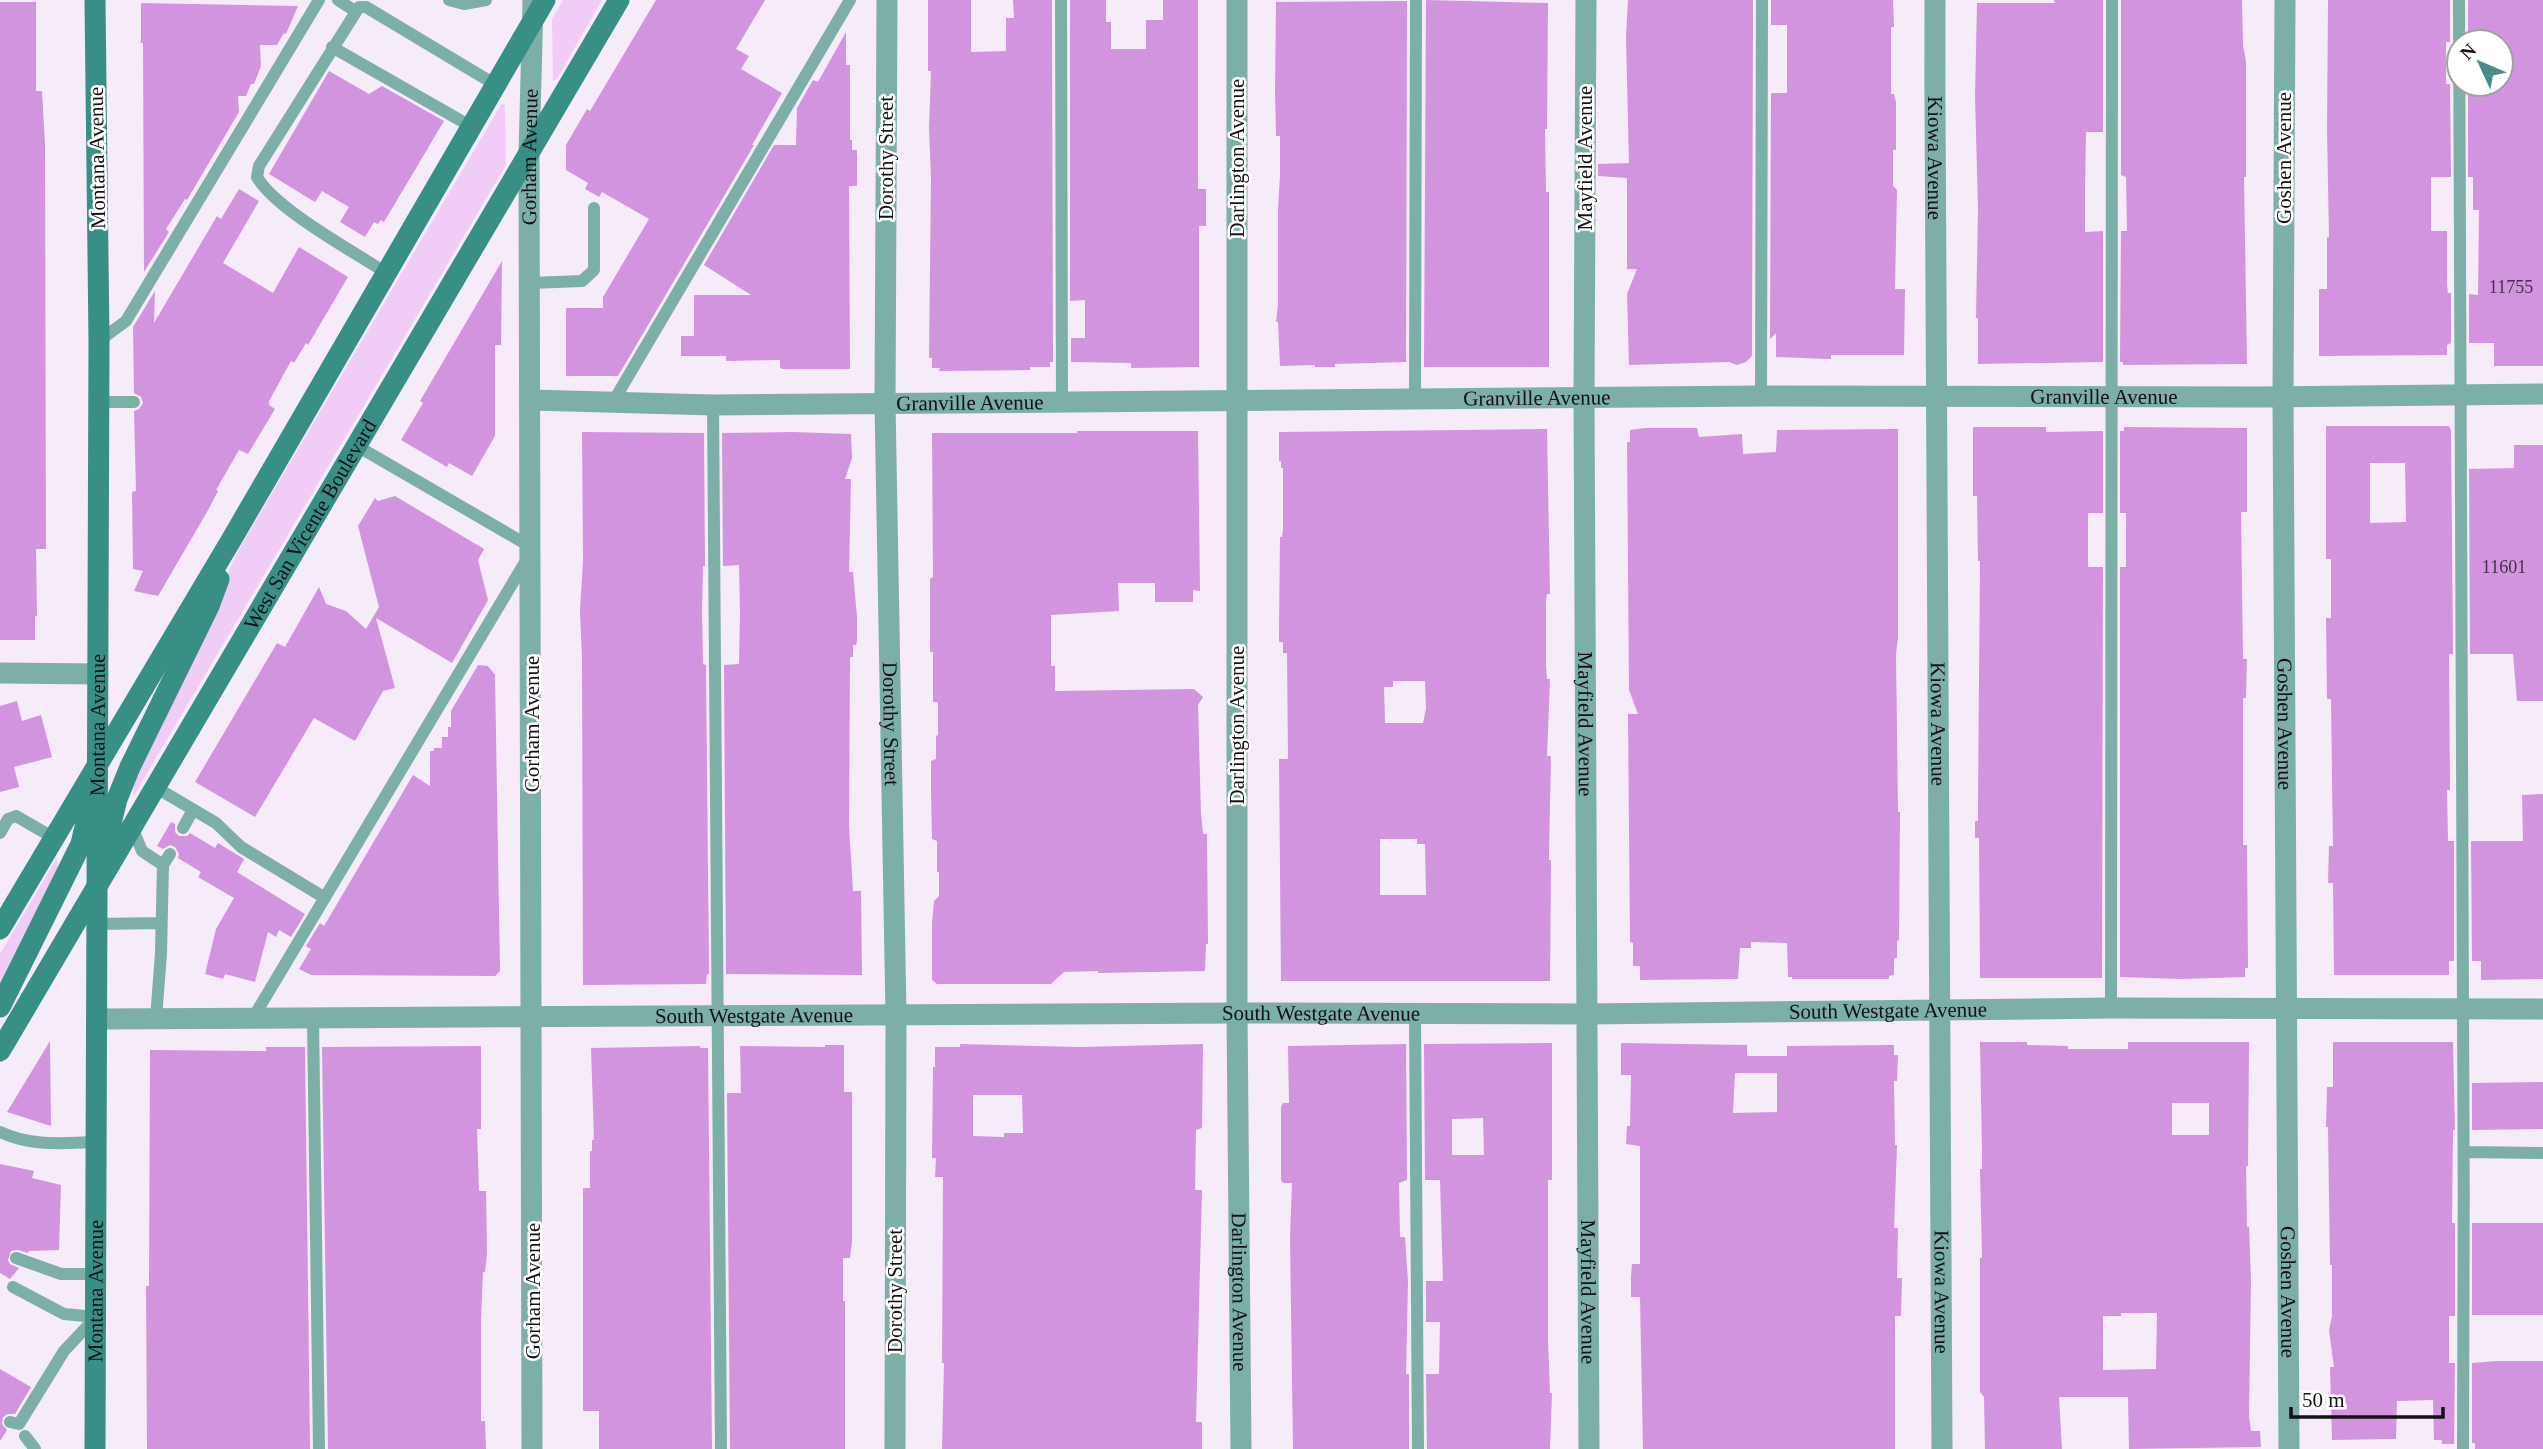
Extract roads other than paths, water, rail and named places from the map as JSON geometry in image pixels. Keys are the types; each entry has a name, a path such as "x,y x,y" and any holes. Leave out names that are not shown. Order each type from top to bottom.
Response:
{"main road":[{"name":"Montana Avenue","path":"95,0 99,341 95,1449"},
{"path":"3,916 54,838 233,537 472,127 533,10 545,0"},
{"path":"593,46 610,0"},
{"name":"West San Vicente Boulevard","path":"0,1051 620,0"},
{"path":"96,887 117,799 209,606 233,537"},
{"path":"0,1007 81,844 98,764"}],"street":[{"name":"Dorothy Street","path":"887,0 885,403 896,1015 895,1449"},
{"name":"Darlington Avenue","path":"1237,0 1237,1013 1241,1449"},
{"name":"Mayfield Avenue","path":"1586,0 1584,398 1589,1449"},
{"name":"Kiowa Avenue","path":"1935,0 1934,397 1942,1010 1942,1449"},
{"name":"Goshen Avenue","path":"2285,0 2283,397 2289,1449"},
{"name":"Gorham Avenue","path":"532,1449 529,155 533,10"},
{"name":"Granville Avenue","path":"531,400 713,405 1761,396 2283,397 2543,394"},
{"path":"0,673 98,674"},
{"name":"South Westgate Avenue","path":"98,1019 1237,1013 1587,1014 2111,1008 2543,1009"}],"lane":[{"path":"99,341 126,321 319,0"},
{"path":"338,0 355,11"},
{"path":"449,0 464,4 486,0"},
{"path":"613,402 850,0"},
{"path":"1061,0 1062,402"},
{"path":"1415,400 1416,0"},
{"path":"1761,396 1762,0"},
{"path":"2111,1008 2112,0"},
{"path":"2459,0 2465,1152 2463,1449"},
{"path":"386,273 280,204 262,187 257,177 259,166 359,7 366,7 495,85"},
{"path":"332,47 472,127"},
{"path":"531,283 582,281 594,270 594,208"},
{"path":"99,402 134,402"},
{"path":"713,405 721,1449"},
{"path":"253,1018 531,549 358,446"},
{"path":"155,787 216,823 241,847 325,898"},
{"path":"183,828 193,810"},
{"path":"0,832 8,818 16,817 54,838"},
{"path":"132,827 142,851 163,865"},
{"path":"156,1019 163,865 170,853"},
{"path":"96,924 161,923"},
{"path":"1415,1014 1418,1449"},
{"path":"313,1019 320,1449"},
{"path":"0,1132 25,1142 97,1142"},
{"path":"2465,1152 2543,1153"},
{"path":"16,1258 61,1274 96,1274"},
{"path":"13,1287 64,1314 96,1317"},
{"path":"10,1422 19,1424 64,1350 96,1317"},
{"path":"25,1436 35,1449"}]}
